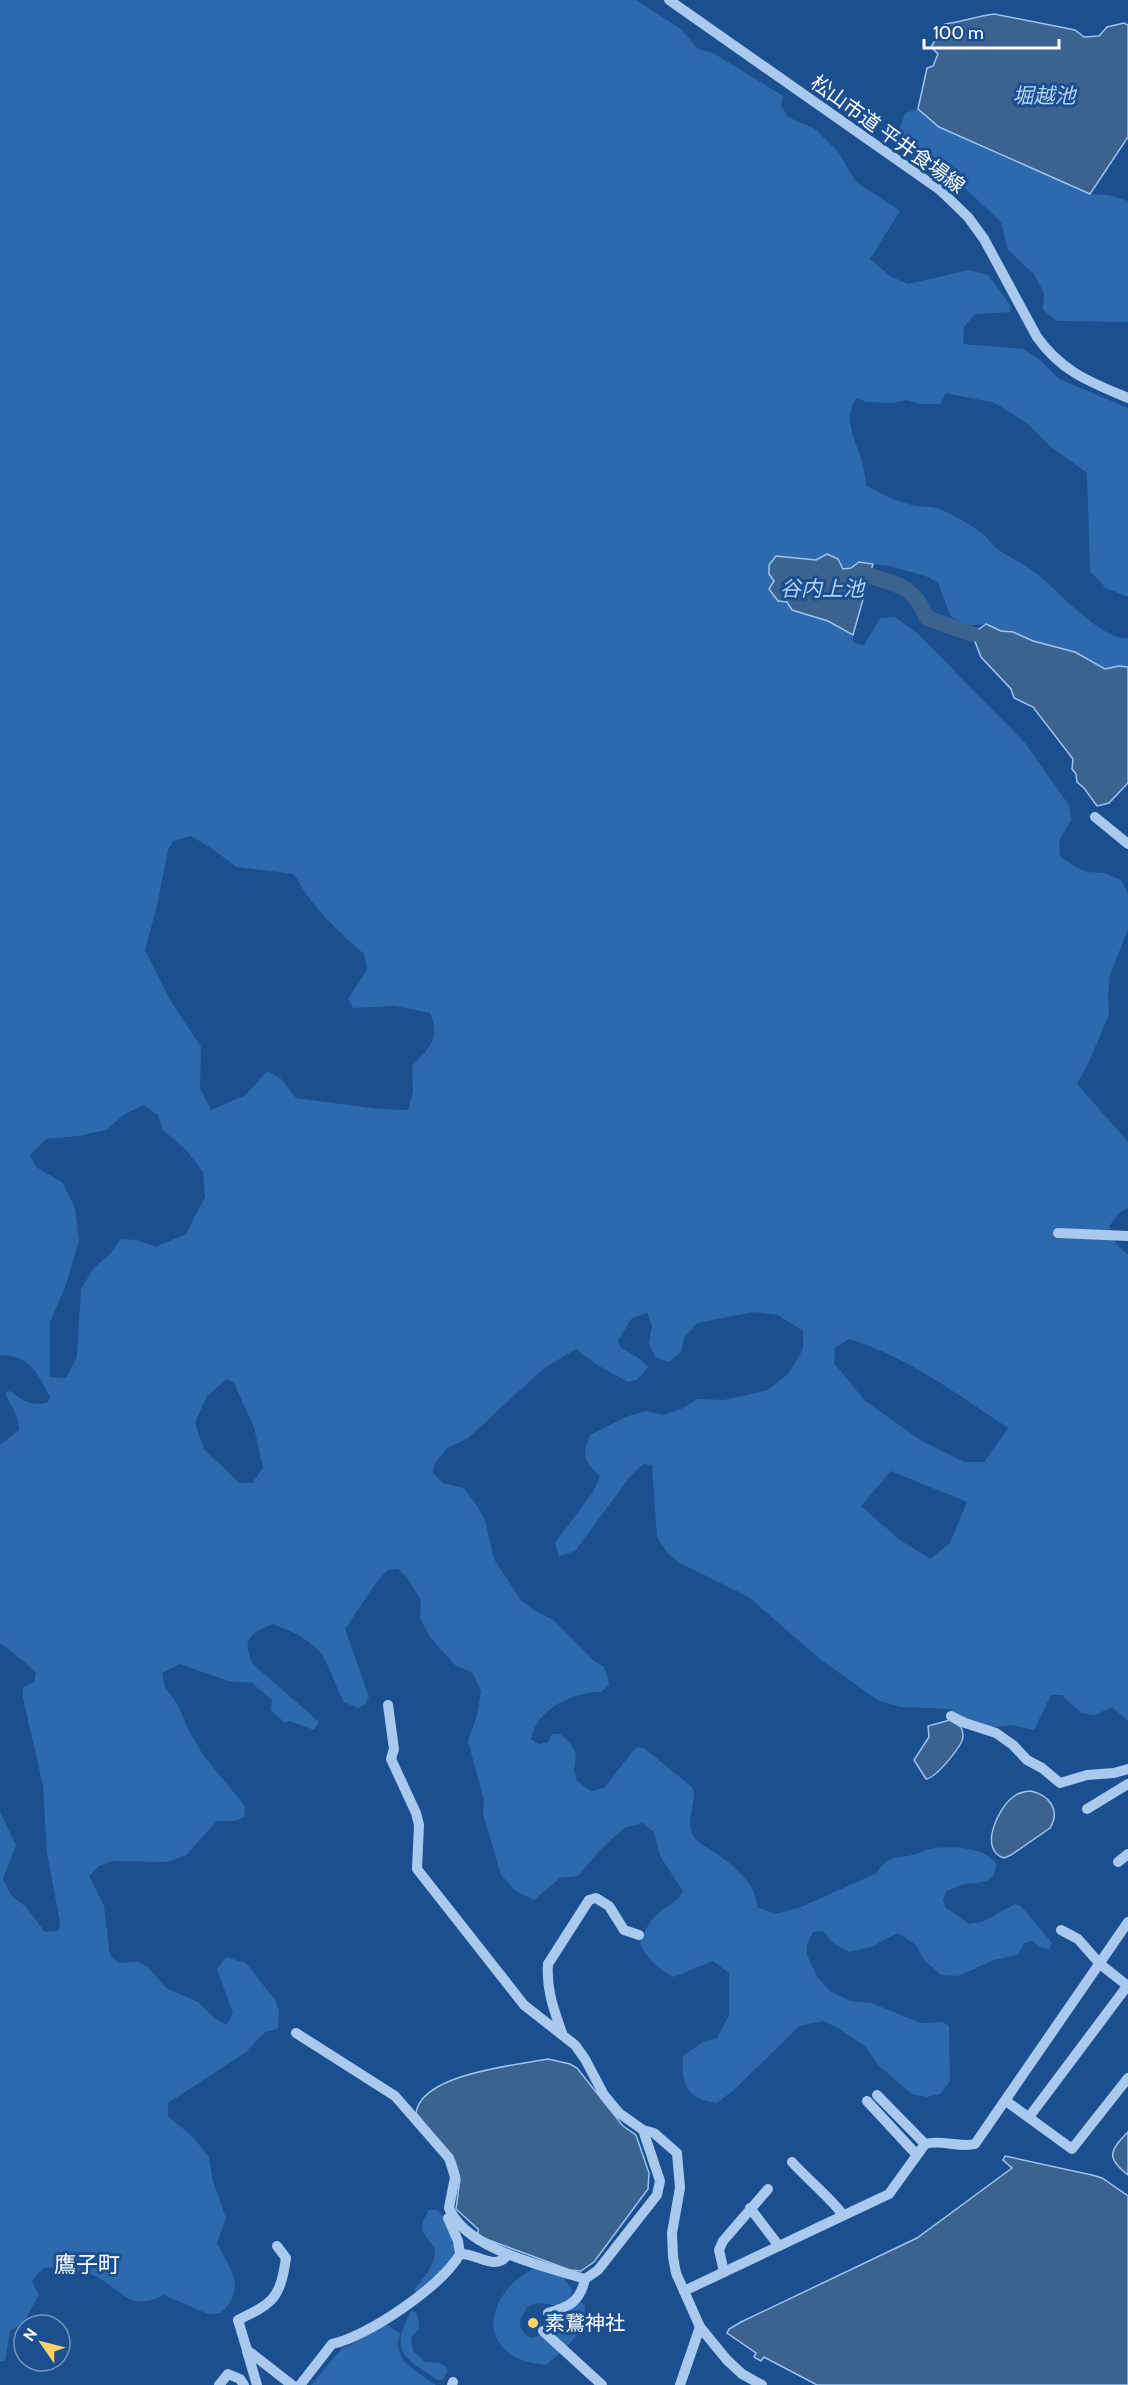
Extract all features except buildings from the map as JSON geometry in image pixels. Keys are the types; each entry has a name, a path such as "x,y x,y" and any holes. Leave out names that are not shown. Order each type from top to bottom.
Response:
{"street":[{"name":"松山市道 平井食場線","path":"669,0 940,190 968,217 984,239 1037,338 1047,351 1080,378 1128,398"},
{"path":"1095,817 1128,844"},
{"path":"1058,1233 1128,1236"},
{"path":"388,1705 394,1749 392,1759 416,1814 418,1825 417,1869 524,2005 541,2020 562,2033 585,2059 604,2095 619,2113 643,2130 654,2133 677,2153 680,2188 672,2234 673,2257 684,2291 700,2327 727,2360 742,2374 762,2385"},
{"path":"951,1716 996,1733 1013,1745 1027,1760 1042,1768 1060,1783 1087,1775 1114,1773 1128,1769"},
{"path":"1088,1809 1128,1784"},
{"path":"1118,1862 1128,1854"},
{"path":"562,2033 551,1999 547,1974 548,1964 589,1900 596,1898 609,1906 624,1930 639,1935"},
{"path":"684,2291 889,2194 925,2144 932,2142 975,2144 1128,1922"},
{"path":"1029,2117 1128,1986 1100,1964 1078,1939 1061,1930"},
{"path":"296,2033 395,2096 449,2158 455,2177 448,2217 458,2241 459,2254 445,2273 392,2315 347,2341 332,2344 300,2385"},
{"path":"1006,2101 1072,2149 1128,2078"},
{"path":"916,2154 872,2098 925,2144"},
{"path":"548,2313 568,2307 582,2290 585,2279 598,2270 657,2195 660,2181 643,2130"},
{"path":"792,2162 831,2199 843,2215"},
{"path":"724,2272 719,2250 723,2241 768,2188"},
{"path":"449,2208 455,2221 470,2235 508,2254 585,2279"},
{"path":"750,2208 779,2246"},
{"path":"257,2385 238,2320 267,2306 272,2300 283,2279 286,2258 277,2246"},
{"path":"459,2254 466,2253 496,2262 505,2259 508,2254"},
{"path":"680,2385 700,2327"},
{"path":"543,2331 602,2385"},
{"path":"247,2350 292,2385"},
{"path":"219,2385 228,2374 240,2379 244,2385"}],"shaded area":[{"path":"0,0 636,0 681,29 698,49 713,53 783,96 781,106 788,117 815,129 838,152 856,182 900,211 870,259 890,276 908,284 969,270 988,275 1011,306 1010,312 975,314 964,327 963,344 1023,349 1040,360 1059,379 1128,408 1128,597 1106,588 1090,571 1087,473 1051,447 1028,424 995,403 946,393 940,404 920,404 907,400 893,403 866,402 857,398 852,405 850,421 862,461 866,485 899,501 940,509 974,528 1000,551 1036,573 1093,623 1106,632 1128,638 1128,667 1119,666 1105,670 1075,652 1033,641 1014,632 1001,631 986,624 965,626 950,615 938,583 928,577 890,566 859,562 851,568 843,569 816,560 776,556 787,602 793,610 828,621 853,635 853,643 864,645 880,618 895,617 918,634 1025,743 1069,805 1071,820 1059,841 1060,856 1075,867 1088,872 1105,873 1122,881 1128,893 1128,929 1110,975 1109,1014 1077,1084 1128,1142 1128,1208 1120,1212 1109,1226 1116,1244 1128,1255 1128,1721 1112,1707 1095,1715 1081,1713 1062,1695 1051,1695 1034,1730 1011,1725 996,1727 978,1723 950,1709 901,1707 879,1701 821,1660 749,1597 680,1563 668,1554 657,1537 652,1465 643,1464 629,1478 575,1551 559,1556 555,1543 593,1492 600,1476 586,1458 585,1453 590,1435 625,1417 646,1411 664,1415 683,1408 697,1399 724,1400 768,1390 789,1373 803,1349 803,1331 778,1315 754,1312 697,1323 684,1338 681,1352 669,1362 655,1357 649,1343 652,1326 647,1313 632,1318 618,1340 620,1347 640,1359 648,1367 637,1380 628,1382 597,1365 576,1349 543,1369 467,1439 447,1448 434,1465 433,1473 443,1483 463,1488 476,1504 485,1520 494,1559 520,1599 535,1611 553,1620 594,1661 603,1666 609,1685 601,1692 579,1695 557,1704 540,1719 531,1739 539,1744 548,1742 552,1734 560,1734 570,1743 576,1754 574,1770 577,1781 591,1791 604,1788 633,1751 638,1747 644,1748 692,1787 694,1799 690,1825 694,1837 742,1874 753,1890 757,1907 775,1914 801,1907 877,1873 888,1860 935,1848 951,1847 976,1851 996,1863 993,1875 986,1881 963,1885 947,1891 943,1899 945,1907 969,1924 982,1922 1015,1904 1021,1906 1052,1943 1050,1949 1039,1947 1032,1941 1024,1943 1018,1955 994,1960 958,1976 941,1975 924,1960 916,1945 898,1933 871,1947 850,1952 833,1943 823,1931 813,1932 807,1945 807,1955 817,1977 830,1991 850,2001 871,2003 921,2023 943,2022 949,2026 950,2081 940,2094 927,2097 912,2094 878,2065 866,2047 823,2021 799,2026 735,2089 717,2103 699,2098 688,2089 685,2083 683,2056 701,2043 717,2038 729,2015 729,1973 713,1961 674,1977 654,1964 640,1944 654,1917 675,1901 683,1891 660,1856 654,1832 643,1823 624,1828 601,1849 578,1876 560,1878 534,1900 516,1891 501,1875 483,1814 484,1800 468,1741 477,1716 481,1691 472,1672 456,1666 430,1637 420,1618 421,1600 406,1576 398,1569 388,1570 378,1580 345,1629 369,1697 365,1704 358,1708 344,1702 321,1654 302,1638 272,1624 250,1638 248,1649 253,1664 319,1722 314,1730 290,1721 285,1723 271,1710 272,1700 252,1683 228,1681 180,1664 162,1673 165,1687 178,1705 203,1755 245,1806 244,1817 235,1821 217,1821 186,1855 168,1862 112,1861 99,1866 89,1876 104,1906 110,1956 119,1963 138,1962 148,1967 166,1988 198,2002 216,2019 227,2025 233,2013 217,1969 226,1957 246,1963 275,2000 279,2011 278,2029 265,2032 246,2052 168,2103 168,2116 193,2137 209,2157 212,2178 226,2218 217,2243 234,2279 235,2287 229,2304 221,2313 208,2314 164,2295 151,2300 133,2300 93,2275 63,2267 43,2268 32,2281 39,2295 29,2313 12,2313 12,2330 5,2361 0,2361 0,1812 16,1845 3,1879 11,1895 26,1907 45,1932 59,1931 60,1922 47,1853 43,1786 23,1698 23,1687 34,1682 36,1673 0,1643 0,1445 19,1430 16,1415 5,1393 10,1391 23,1400 36,1404 47,1403 50,1397 32,1367 19,1358 0,1355","holes":["191,836 237,867 294,874 308,897 325,917 364,954 367,970 348,999 353,1008 395,1006 430,1013 434,1036 432,1043 412,1066 413,1092 408,1110 378,1109 296,1098 280,1078 267,1071 246,1095 211,1110 200,1088 201,1047 170,1000 145,950 157,906 168,850 173,841","143,1105 158,1115 163,1130 187,1151 203,1172 205,1197 186,1234 156,1247 136,1240 121,1239 110,1254 94,1268 81,1289 77,1357 66,1378 50,1377 50,1322 66,1285 79,1240 75,1208 62,1182 36,1167 30,1155 46,1139 106,1130 125,1114","849,1339 912,1366 1008,1428 984,1462 964,1462 922,1441 865,1401 834,1363 835,1348","227,1379 234,1383 254,1427 263,1468 252,1483 239,1483 204,1449 195,1423 207,1396","891,1471 967,1502 950,1543 930,1559 900,1540 861,1506"]},
{"path":"918,109 939,127 1090,194 1109,195 1128,201 1128,322 1057,321 1043,310 1044,293 1034,274 1008,250 1001,222 966,189 905,144 899,131 905,113"},
{"path":"429,2210 438,2210 448,2224 454,2247 447,2265 417,2292 414,2290 428,2272 434,2259 435,2249 422,2231 423,2221"},
{"path":"536,2268 564,2278 572,2290 570,2299 561,2305 538,2303 527,2308 520,2326 527,2335 531,2338 543,2334 557,2315 581,2302 585,2306 582,2325 573,2340 546,2365 524,2361 509,2353 496,2338 494,2326 499,2302 506,2291 525,2273"},
{"path":"411,2311 416,2312 419,2323 419,2329 411,2337 413,2351 425,2362 439,2363 446,2367 447,2372 443,2380 438,2380 417,2366 404,2353 401,2337"},
{"path":"386,2324 400,2334 398,2343 402,2358 414,2370 436,2385 311,2385 343,2347 349,2346"}],"water":[{"name":"堀越池","path":"994,14 1075,30 1084,37 1099,36 1107,27 1124,23 1128,25 1128,137 1090,194 939,127 918,109 927,68 933,66 938,54 931,47 945,24"},
{"name":"谷内上池","path":"827,554 838,559 843,569 851,568 859,562 873,564 853,635 828,621 792,610 787,602 778,601 769,589 774,581 769,574 769,565 776,556 816,560"},
{"path":"986,624 1001,631 1013,632 1033,641 1075,652 1105,669 1128,667 1128,783 1109,803 1097,806 1077,782 1076,774 1072,769 1073,759 1033,707 1014,698 1011,689 981,657 972,634"},
{"path":"950,1720 961,1727 962,1741 940,1769 926,1779 914,1760 929,1737 928,1726"},
{"path":"1031,1791 1043,1796 1051,1804 1054,1809 1053,1821 1050,1828 1004,1858 996,1854 992,1847 991,1838 997,1819 1007,1802 1013,1797 1019,1793"},
{"path":"548,2059 577,2068 623,2126 636,2135 649,2173 648,2189 594,2262 581,2271 570,2270 478,2236 478,2229 456,2209 460,2179 455,2161 416,2113 422,2100 434,2089 452,2080 493,2068"},
{"path":"1128,2132 1128,2175 1116,2164 1113,2154 1117,2144"},
{"path":"1005,2156 1102,2178 1128,2196 1128,2385 817,2385 764,2357 761,2361 754,2357 756,2353 727,2333 729,2329 741,2322 917,2238 1012,2168 1003,2160"}],"waterway":[{"path":"870,576 898,585 911,593 927,618 972,634"}],"place":[{"name":"素鵞神社","path":"533,2323"}],"district":[{"name":"鷹子町","path":"87,2264"}]}
